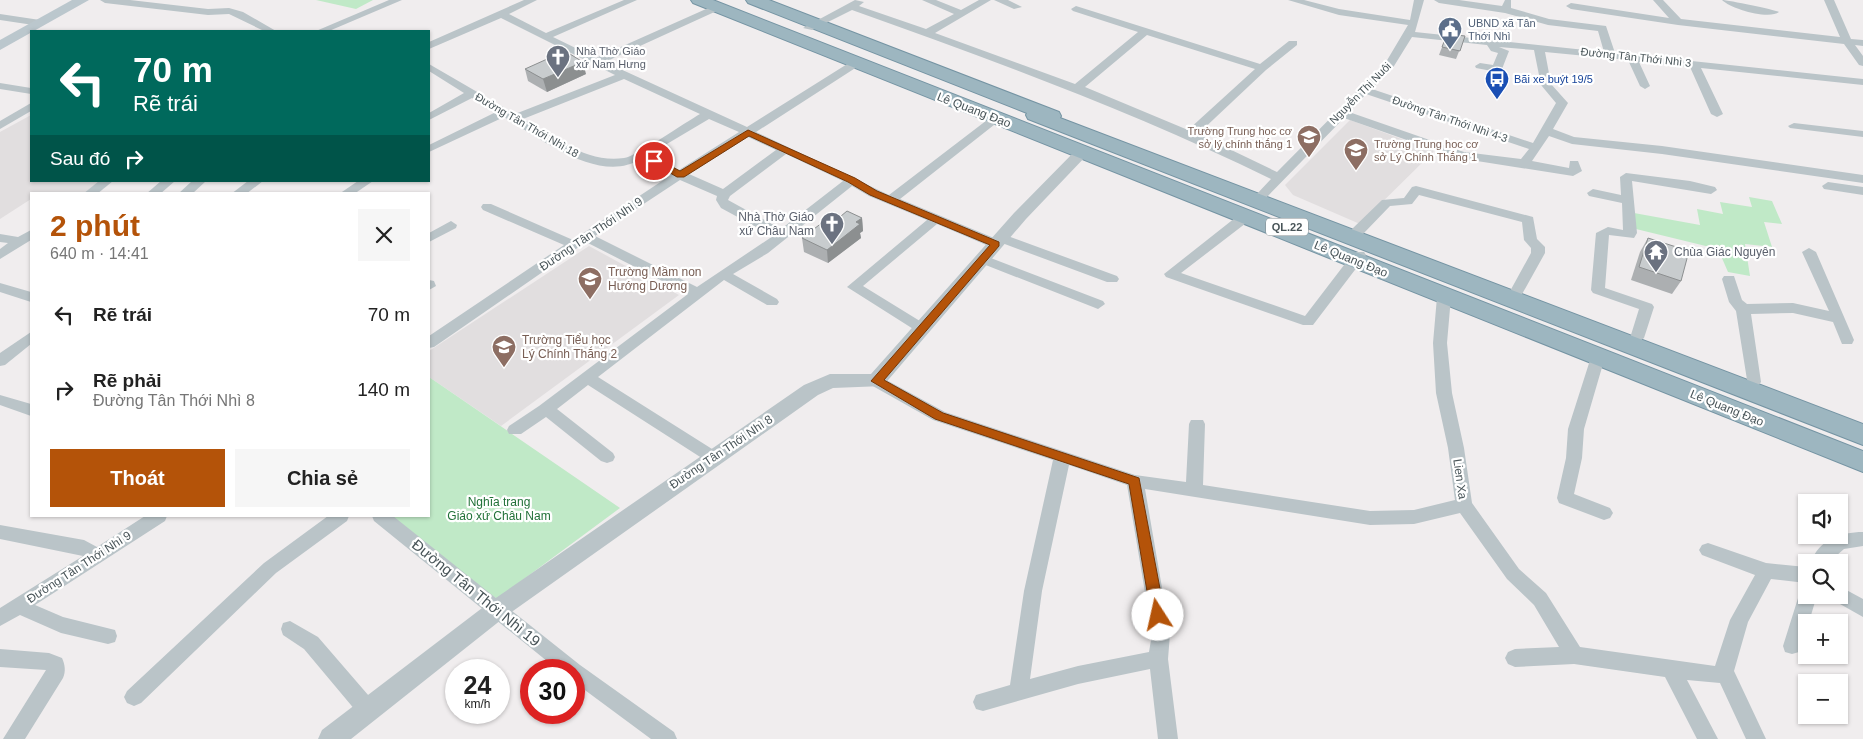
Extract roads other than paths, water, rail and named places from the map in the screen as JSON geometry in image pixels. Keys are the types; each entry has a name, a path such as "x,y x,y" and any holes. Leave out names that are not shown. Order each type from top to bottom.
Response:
{"highway":[{"name":"Lê Quang Đạo","path":"699,0 722,2 812,26"},
{"name":"Lê Quang Đạo","path":"754,0 812,26 1253,206 1357,258 1444,297 1863,462"},
{"name":"Lê Quang Đạo","path":"722,2 856,63 1082,152 1253,206 1358,231 1863,425"},
{"name":"Lê Quang Đạo","path":"722,2 1253,206 1863,435"},
{"name":"Lê Quang Đạo","path":"1357,258 1863,452"}],"main road":[{"path":"0,46 82,0"}],"street":[{"path":"105,0 208,12 226,10 240,14 269,30"},
{"path":"323,30 397,0"},
{"path":"430,46 532,0"},
{"path":"546,36 632,0"},
{"path":"812,26 862,0"},
{"path":"927,0 962,14"},
{"path":"927,33 986,0"},
{"path":"999,0 1017,7"},
{"path":"1297,0 1339,12 1413,23"},
{"name":"Nguyễn Thị Nuôi","path":"1357,258 1308,322 1171,274 1253,206 1277,177 1390,64 1413,23 1419,0"},
{"path":"1439,0 1507,5 1548,22 1602,28 1610,55"},
{"path":"1658,0 1678,22"},
{"path":"1727,0 1740,8 1774,12"},
{"path":"1829,0 1834,16 1847,40 1863,63"},
{"path":"596,62 722,2"},
{"path":"851,6 1077,88 1190,135 1277,177"},
{"path":"1571,6 1678,22 1863,43"},
{"path":"1076,9 1262,68"},
{"path":"501,14 596,62 891,200 936,219 1112,280"},
{"path":"0,17 40,23"},
{"path":"332,26 341,30"},
{"path":"1077,88 1145,32"},
{"name":"Đường Tân Thới Nhì 3","path":"1408,34 1863,82"},
{"path":"1480,66 1497,69 1504,51 1495,49 1489,42"},
{"path":"1190,135 1262,68 1293,43"},
{"path":"1524,163 1537,148 1562,104 1546,85 1538,47"},
{"path":"1632,57 1645,86"},
{"name":"Đường Tân Thới Nhì 9","path":"430,342 680,175 856,63"},
{"path":"1694,64 1717,114"},
{"name":"Đường Tân Thới Nhì 18","path":"430,68 559,145 594,162 628,162 709,114"},
{"path":"430,149 509,115 625,75"},
{"path":"0,86 30,91"},
{"name":"Đường Tân Thới Nhì 4-3","path":"1364,90 1537,148"},
{"path":"430,116 472,93"},
{"path":"0,126 30,107"},
{"path":"1340,113 1462,155 1573,172 1576,171 1574,164"},
{"path":"891,200 995,119"},
{"path":"1794,126 1863,134"},
{"path":"1546,131 1572,140 1662,150 1863,179"},
{"path":"782,235 726,205 722,200 724,194 785,149"},
{"path":"1082,152 1040,193 876,381 939,416 1135,481 1370,518 1414,517 1464,505"},
{"path":"641,154 680,175 724,194"},
{"path":"1637,338 1647,307 1598,290 1603,233 1629,235 1626,177 1690,185 1711,190"},
{"path":"515,430 547,409 724,274 763,250 851,180"},
{"path":"92,192 106,182"},
{"path":"154,192 167,182"},
{"path":"186,192 199,182"},
{"path":"240,192 255,182"},
{"path":"348,192 366,182"},
{"path":"1828,186 1863,191"},
{"path":"1358,231 1386,203 1408,201 1416,190 1528,220 1531,240 1538,247 1538,253 1516,293"},
{"path":"1593,193 1627,200"},
{"path":"487,207 574,245"},
{"path":"923,328 854,287 936,219"},
{"path":"430,237 451,225"},
{"path":"0,238 26,237"},
{"path":"0,255 26,237"},
{"path":"586,237 698,293"},
{"path":"1809,252 1847,340"},
{"path":"982,260 1098,304"},
{"path":"724,274 772,302"},
{"path":"1728,279 1736,302 1743,309 1748,331 1753,382"},
{"path":"1,289 30,297"},
{"name":"Lien Xa","path":"1444,297 1440,343 1444,393 1456,448 1464,505 1513,574 1540,600 1574,655"},
{"path":"1743,309 1793,308 1839,318"},
{"path":"430,327 441,334"},
{"path":"0,361 30,339"},
{"path":"1598,357 1576,429 1574,458 1565,498 1604,513"},
{"path":"588,378 714,458"},
{"name":"Đường Tân Thới Nhì 8","path":"331,739 498,609 811,390 824,382 876,381"},
{"path":"2,400 30,410"},
{"path":"547,409 607,457"},
{"path":"1194,491 1197,424"},
{"path":"1019,692 1033,591 1062,458"},
{"path":"1135,481 1161,634 1158,659 1168,739"},
{"name":"Đường Tân Thới Nhì 9","path":"0,618 157,517"},
{"path":"134,697 270,568 340,517"},
{"name":"Đường Tân Thới Nhì 19","path":"381,517 559,659"},
{"path":"0,532 84,548 97,556"},
{"path":"1824,554 1834,544 1863,539"},
{"path":"1708,550 1766,572 1798,574"},
{"path":"1756,739 1724,671 1739,620 1766,572"},
{"path":"1848,600 1863,609"},
{"path":"1792,646 1805,604"},
{"path":"18,606 69,628 108,636"},
{"path":"290,629 311,643 368,710"},
{"path":"1515,658 1574,655 1716,675 1724,671"},
{"path":"0,658 49,662 55,664 56,668 56,672 13,739"},
{"path":"983,702 1078,675 1158,659"},
{"path":"1672,670 1708,739"},
{"name":"Đường Tân Thới Nhì 19","path":"585,679 667,739"}],"place":[{"name":"UBND xã Tân Thới Nhì","path":"1450,50"},
{"name":"Nhà Thờ Giáo xứ Nam Hưng","path":"558,78"},
{"name":"Bãi xe buýt 19/5","path":"1497,100"},
{"name":"Trường Trung học cơ sở lý chính thắng 1","path":"1309,158"},
{"name":"Trường Trung học cơ sở Lý Chính Thắng 1","path":"1356,171"},
{"name":"Nhà Thờ Giáo xứ Châu Nam","path":"832,245"},
{"name":"Chùa Giác Nguyên","path":"1656,273"},
{"name":"Trường Mầm non Hướng Dương","path":"590,300"},
{"name":"Trường Tiểu học Lý Chính Thắng 2","path":"504,368"}],"park label":[{"name":"Nghĩa trang Giáo xứ Châu Nam","path":"499,509"}]}
